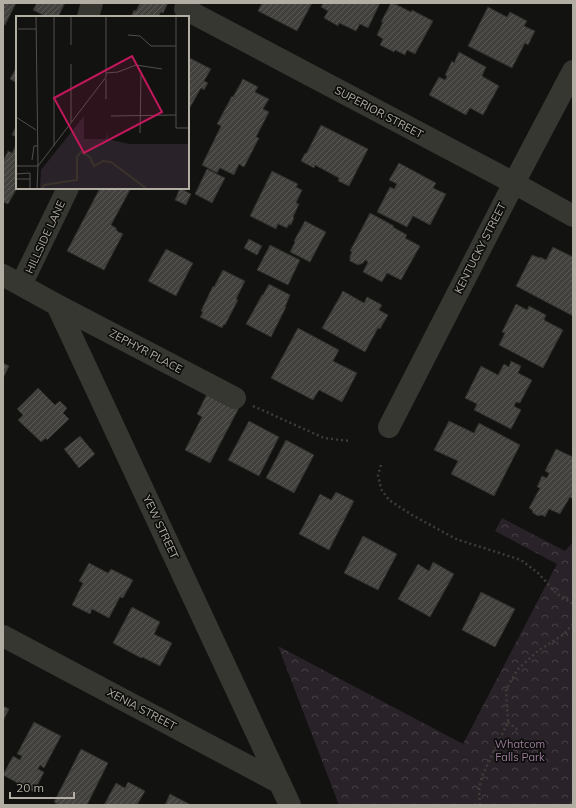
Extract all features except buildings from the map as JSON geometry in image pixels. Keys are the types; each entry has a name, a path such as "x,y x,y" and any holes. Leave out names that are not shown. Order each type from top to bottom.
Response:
{"street":[{"path":"88,16 92,3"},
{"name":"SUPERIOR STREET","path":"185,9 514,183 573,216"},
{"name":"KENTUCKY STREET","path":"389,427 573,70"},
{"name":"HILLSIDE LANE","path":"12,280 67,189"},
{"path":"12,280 58,305"},
{"name":"ZEPHYR PLACE","path":"58,305 235,398"},
{"name":"YEW STREET","path":"58,305 290,805"},
{"name":"XENIA STREET","path":"3,636 280,783"}],"path":[{"path":"235,398 324,438 350,441"},
{"path":"381,465 378,475 381,489 389,500 412,515 456,539 521,560 538,573 556,593 573,604"},
{"path":"480,805 479,790 482,776 508,722 506,690 517,670 538,651 564,634 573,624"},
{"path":"508,722 519,731"}],"green space":[{"name":"Whatcom Falls Park","path":"502,518 565,551 573,542 573,805 339,805 278,646 463,744 557,564 495,531"}]}
